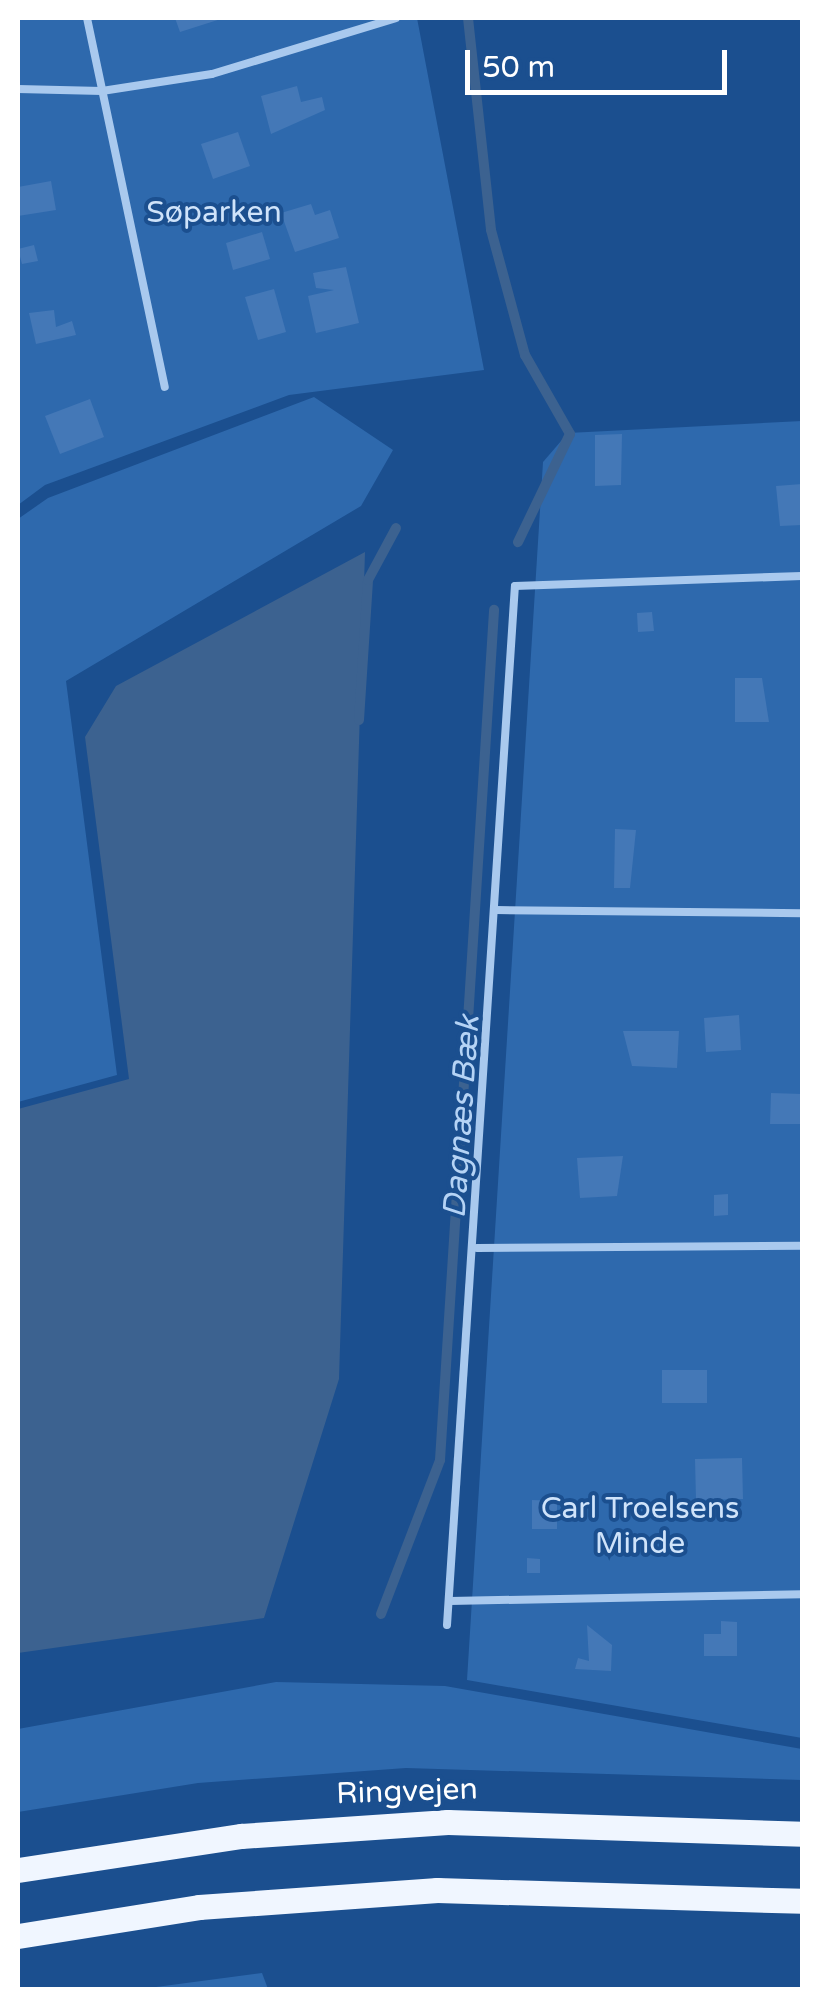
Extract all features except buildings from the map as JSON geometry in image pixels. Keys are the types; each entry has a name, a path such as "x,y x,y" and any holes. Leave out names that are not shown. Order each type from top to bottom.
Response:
{"main road":[{"name":"Ringvejen","path":"18,1870 222,1838 431,1822 802,1834"},
{"path":"18,1936 199,1908 419,1890 802,1900"}],"lane":[{"path":"88,18 165,387"},
{"path":"18,89 102,92 212,74 396,18"},
{"path":"448,1625 477,1248 516,586 802,576"},
{"path":"496,910 802,912"},
{"path":"477,1248 802,1246"},
{"path":"450,1601 802,1594"}],"green space":[{"name":"Søparken","path":"18,18 417,18 484,370 289,395 45,485 18,505"},
{"path":"314,397 393,450 361,506 66,681 117,1075 18,1102 18,519 48,498"},
{"name":"Carl Troelsens Minde","path":"802,421 802,1738 467,1680 543,462 568,433"},
{"path":"276,1682 445,1686 802,1749 802,1780 406,1768 198,1783 18,1812 18,1729"},
{"path":"262,1973 268,1989 141,1989"}],"shaded area":[{"path":"365,552 339,1379 264,1618 18,1653 18,1109 129,1079 85,737 116,686"}],"waterway":[{"name":"Dagnæs Bæk","path":"468,18 491,230 525,355 570,434 518,542"},
{"path":"359,720 368,580 396,528"},
{"name":"Dagnæs Bæk","path":"381,1614 440,1460 494,610"}]}
